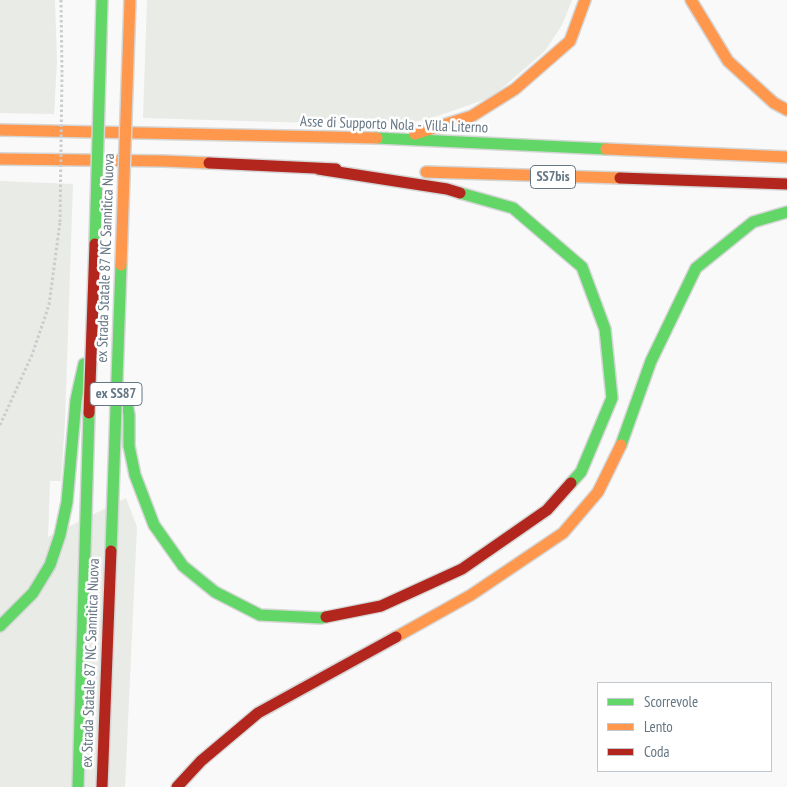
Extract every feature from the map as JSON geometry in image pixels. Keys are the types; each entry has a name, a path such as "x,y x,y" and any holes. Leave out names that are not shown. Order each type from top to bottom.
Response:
{"highway":[{"name":"ex Strada Statale 87 NC Sannitica Nuova","path":"78,787 102,0"},
{"name":"ex Strada Statale 87 NC Sannitica Nuova","path":"102,787 130,0"},
{"path":"400,140 472,116 514,89 570,41 585,0"},
{"path":"691,0 728,61 774,103 787,110"},
{"name":"Asse di Supporto Nola - Villa Literno","path":"0,130 400,140 787,157"},
{"name":"SS7bis","path":"0,158 164,161 318,169 787,184"},
{"path":"118,347 129,416 129,446 133,466 154,525 184,566 215,592 260,615 321,618 381,606 462,569 547,510 581,472 612,398 605,329 582,267 513,208 447,189 318,169"},
{"path":"177,787 201,760 258,713 472,595 563,533 598,492 623,442 651,362 696,268 754,222 787,212"},
{"path":"0,626 33,593 50,565 60,535 67,502 76,400 92,323"}],"path":[{"path":"0,425 32,355 49,305 60,222 61,0"}],"shaded area":[{"path":"0,0 55,0 57,62 54,114 0,113"},
{"path":"147,0 572,0 562,25 545,51 492,97 426,120 381,125 143,118"},
{"path":"0,181 73,184 65,421 61,481 50,481 48,537 126,498 137,527 125,787 0,787"}],"traffic: fast":[{"path":"95,244 102,0"},
{"path":"377,138 606,149"},
{"path":"460,193 513,208 582,267 605,329 612,398 581,472 571,483"},
{"path":"621,445 651,361 696,268 753,222 787,212"},
{"path":"111,551 121,265"},
{"path":"0,626 33,593 50,565 60,535 67,502 76,400 84,364"},
{"path":"126,397 129,415 129,446 135,475 154,525 183,566 215,592 260,615 326,617"},
{"path":"78,787 89,413"}],"traffic: slow":[{"path":"121,265 130,0"},
{"path":"415,134 472,116 515,89 570,41 585,0"},
{"path":"691,0 728,61 774,103 787,110"},
{"path":"0,130 377,138"},
{"path":"606,149 787,157"},
{"path":"0,159 209,163"},
{"path":"426,172 620,178"},
{"path":"396,637 471,595 563,533 598,492 621,445"}],"traffic: jam":[{"path":"209,163 336,169"},
{"path":"318,169 447,189 460,193"},
{"path":"620,178 787,184"},
{"path":"89,413 95,244"},
{"path":"326,617 381,606 462,569 547,510 571,483"},
{"path":"102,787 111,551"},
{"path":"177,787 201,761 258,713 396,637"}]}
